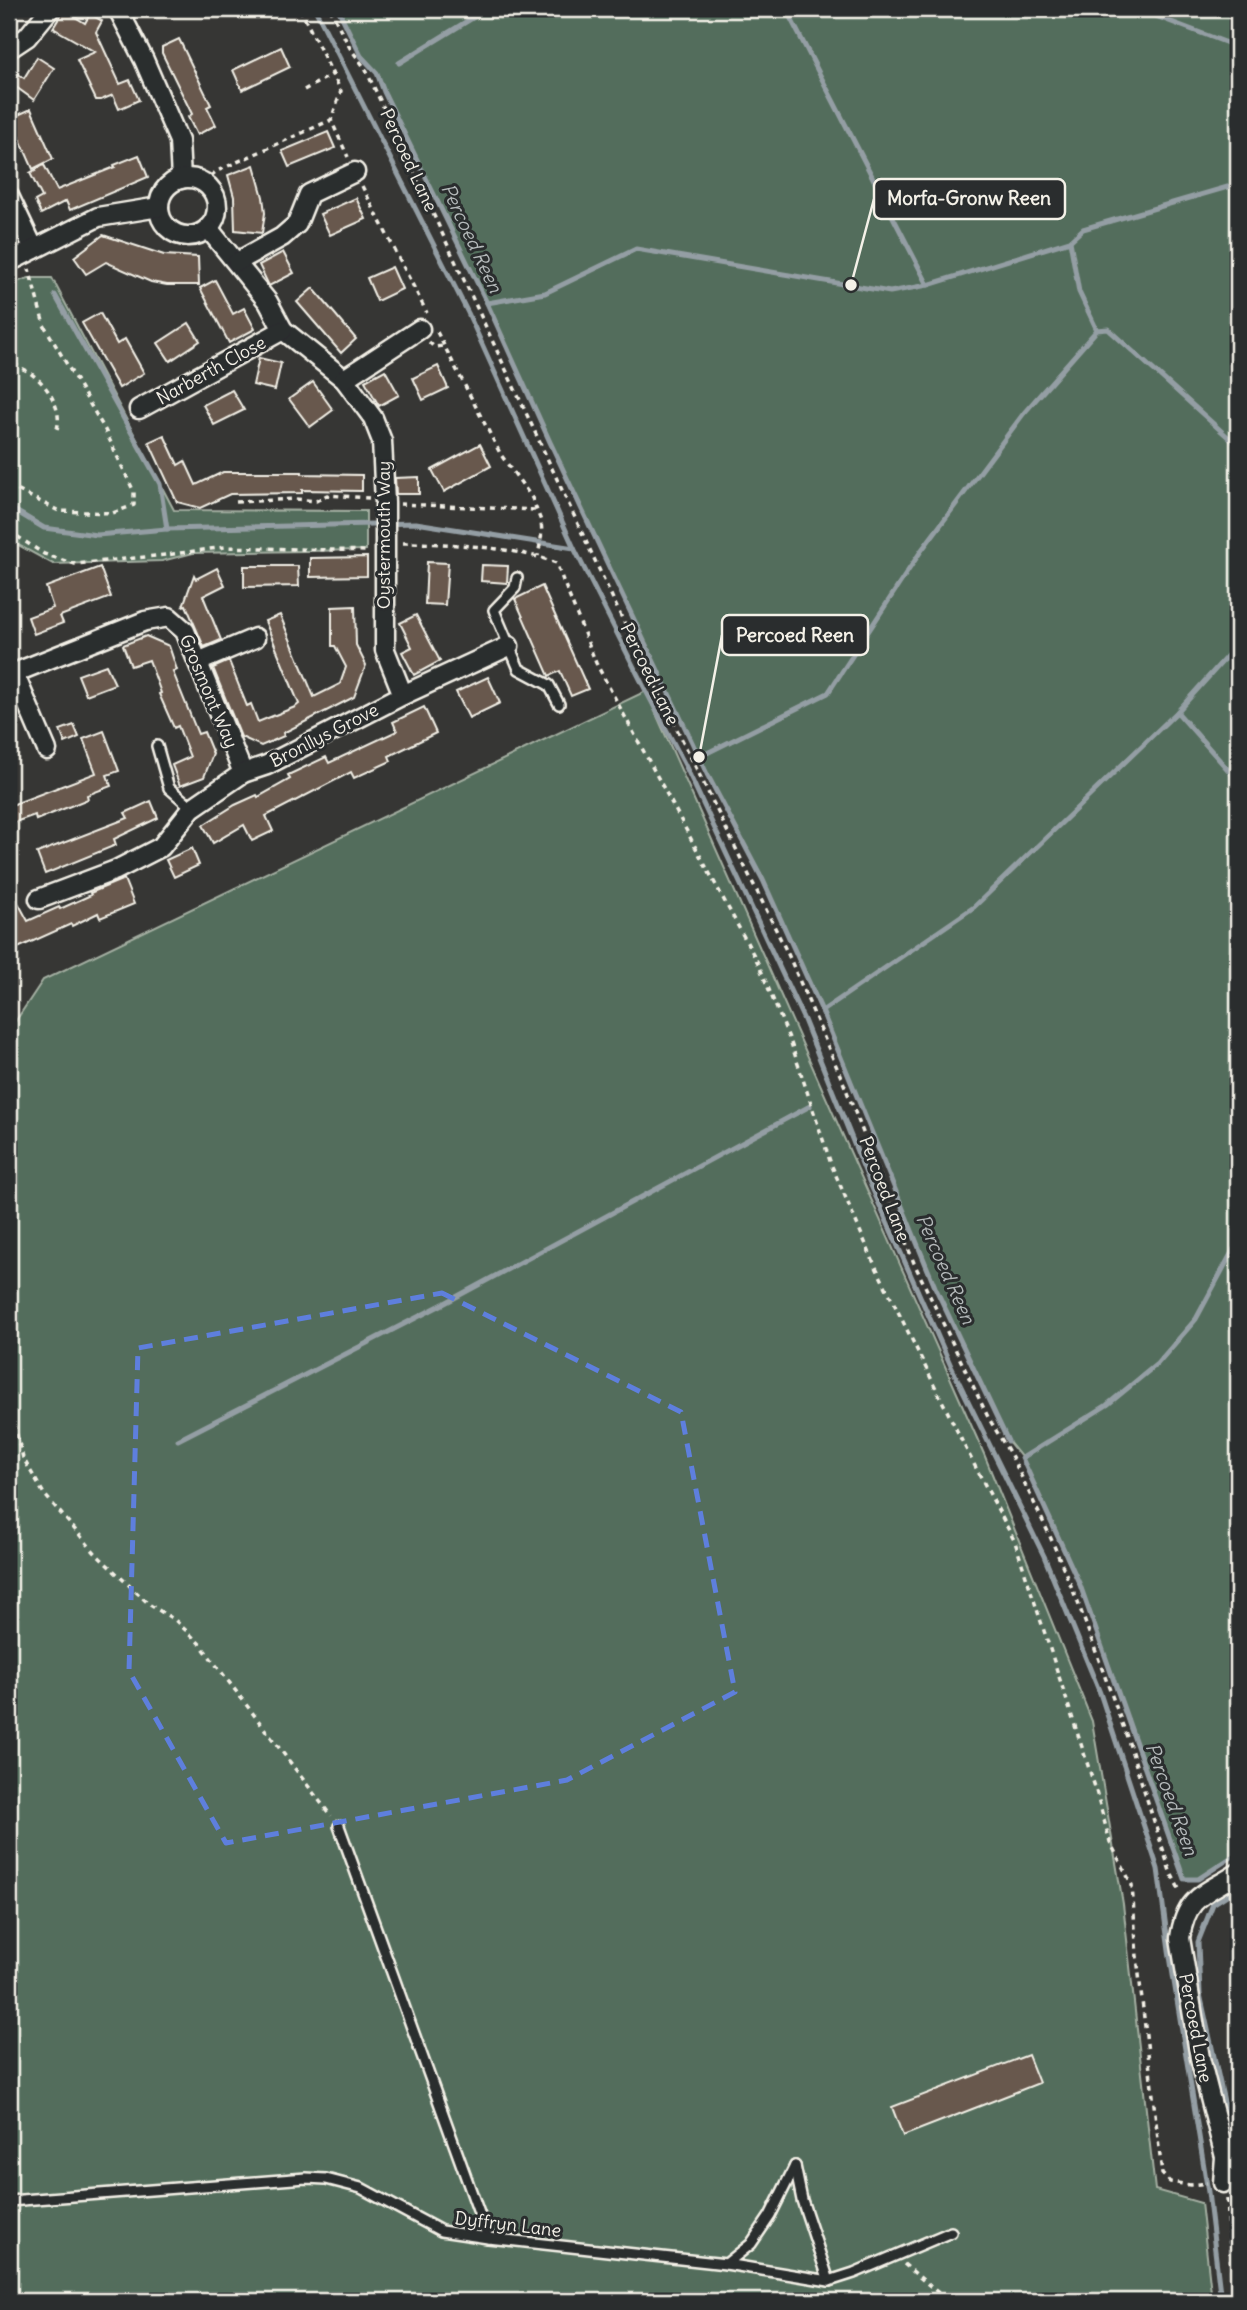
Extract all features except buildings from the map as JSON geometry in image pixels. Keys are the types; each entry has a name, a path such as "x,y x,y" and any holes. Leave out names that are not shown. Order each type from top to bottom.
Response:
{"street":[{"path":"9,50 27,37 50,9"},
{"path":"118,9 144,60 179,141 181,179"},
{"path":"237,262 282,237 297,224 309,194 355,172"},
{"path":"181,179 203,182 215,197 216,212 208,228 194,235 177,234 161,219 159,207 163,191 181,179"},
{"path":"9,196 22,255 98,217 159,207"},
{"name":"Oystermouth Way","path":"208,228 268,302 283,330 345,379 373,418 382,441 385,501 384,650 403,695"},
{"path":"345,379 429,326"},
{"name":"Narberth Close","path":"138,409 283,330"},
{"name":"Grosmont Way","path":"12,674 145,621 169,617 185,631 243,773"},
{"path":"198,662 255,638"},
{"name":"Bronllys Grove","path":"39,899 116,870 161,847 192,808 243,773 268,765 403,695 509,646"},
{"path":"12,674 47,750"},
{"path":"1185,1914 1200,1895 1238,1873"},
{"name":"Percoed Lane","path":"1185,1914 1180,1938 1200,2058 1225,2157 1219,2183"}],"lane":[{"path":"517,578 516,588 494,610 519,669 549,685 559,704"},
{"path":"157,746 169,788 192,808"},
{"path":"339,1826 488,2238"},
{"path":"726,2264 751,2245 771,2216 795,2166 802,2200 829,2281 855,2273 951,2232"},
{"name":"Dyffryn Lane","path":"9,2201 306,2178 326,2179 362,2188 441,2231 726,2264 829,2281"}],"path":[{"path":"300,9 341,91 331,120 355,172 429,326 501,455 532,498 541,521 538,556"},
{"name":"Percoed Lane","path":"330,9 350,48 365,68 619,612 788,954 844,1084 914,1263 988,1416 1012,1457 1077,1601 1127,1737 1185,1914"},
{"path":"304,90 333,75"},
{"path":"203,182 217,171 331,120"},
{"path":"9,485 59,512 113,513 134,505 134,492 105,430 44,325 22,255"},
{"path":"9,343 16,364 44,385 53,399 57,429"},
{"path":"236,502 295,499 316,501 327,495 397,504 537,510"},
{"path":"9,531 44,554 75,564 225,547 384,551 440,543 538,556 556,563 596,663 758,963 791,1043 831,1164 874,1263 1015,1542 1095,1787 1110,1842 1132,1885 1137,1956 1163,2174 1170,2182 1190,2185 1219,2183 1227,2201 1233,2301"},
{"path":"9,1405 23,1458 44,1494 97,1555 150,1605 175,1620 200,1644 339,1826"},
{"path":"895,2256 948,2301"}],"highlighted area":[{"path":"442,1293 681,1412 735,1692 567,1780 226,1843 129,1671 138,1348"}],"green space":[{"path":"338,9 1238,9 1238,1853 1198,1879 1184,1879 1080,1585 1022,1458 1008,1441 935,1287 822,1011 763,880 707,774 377,73 361,56"},
{"path":"29,278 52,278 174,510 366,511 366,550 193,553 162,561 53,564 9,540 9,284"},
{"path":"646,691 984,1454 1092,1721 1123,1904 1155,2190 1201,2203 1212,2301 9,2301 9,1031 43,980"}],"waterway":[{"path":"315,9 468,313 574,548 685,765 804,1020 869,1181 951,1366 1044,1556 1100,1693 1158,1869 1208,2192 1221,2301"},
{"name":"Percoed Reen","path":"338,9 361,56 377,73 707,774 763,880 822,1011 935,1287 1008,1441"},
{"path":"399,63 487,9"},
{"path":"786,9 928,285"},
{"path":"1137,9 1238,47"},
{"path":"487,303 545,293 636,249 890,292 928,285 1070,241 1083,229 1238,184"},
{"path":"1070,241 1079,292 1097,330"},
{"path":"55,295 160,484 167,529"},
{"path":"699,757 828,693 921,551 1024,413 1097,330 1108,329 1238,446"},
{"path":"9,507 44,528 97,535 167,529 416,523 574,548"},
{"path":"822,1011 974,907 1177,712 1238,644"},
{"path":"1177,712 1238,781"},
{"path":"178,1440 445,1303 810,1106"},
{"name":"Percoed Reen","path":"1238,1241 1196,1319 1157,1364 1107,1405 1022,1458 1080,1585 1184,1879 1198,1879 1238,1853"},
{"path":"1238,1888 1213,1904 1198,1942 1200,1994 1225,2106 1238,2131"}],"place":[{"name":"Morfa-Gronw Reen","path":"851,285"},
{"name":"Percoed Reen","path":"699,757"}]}
